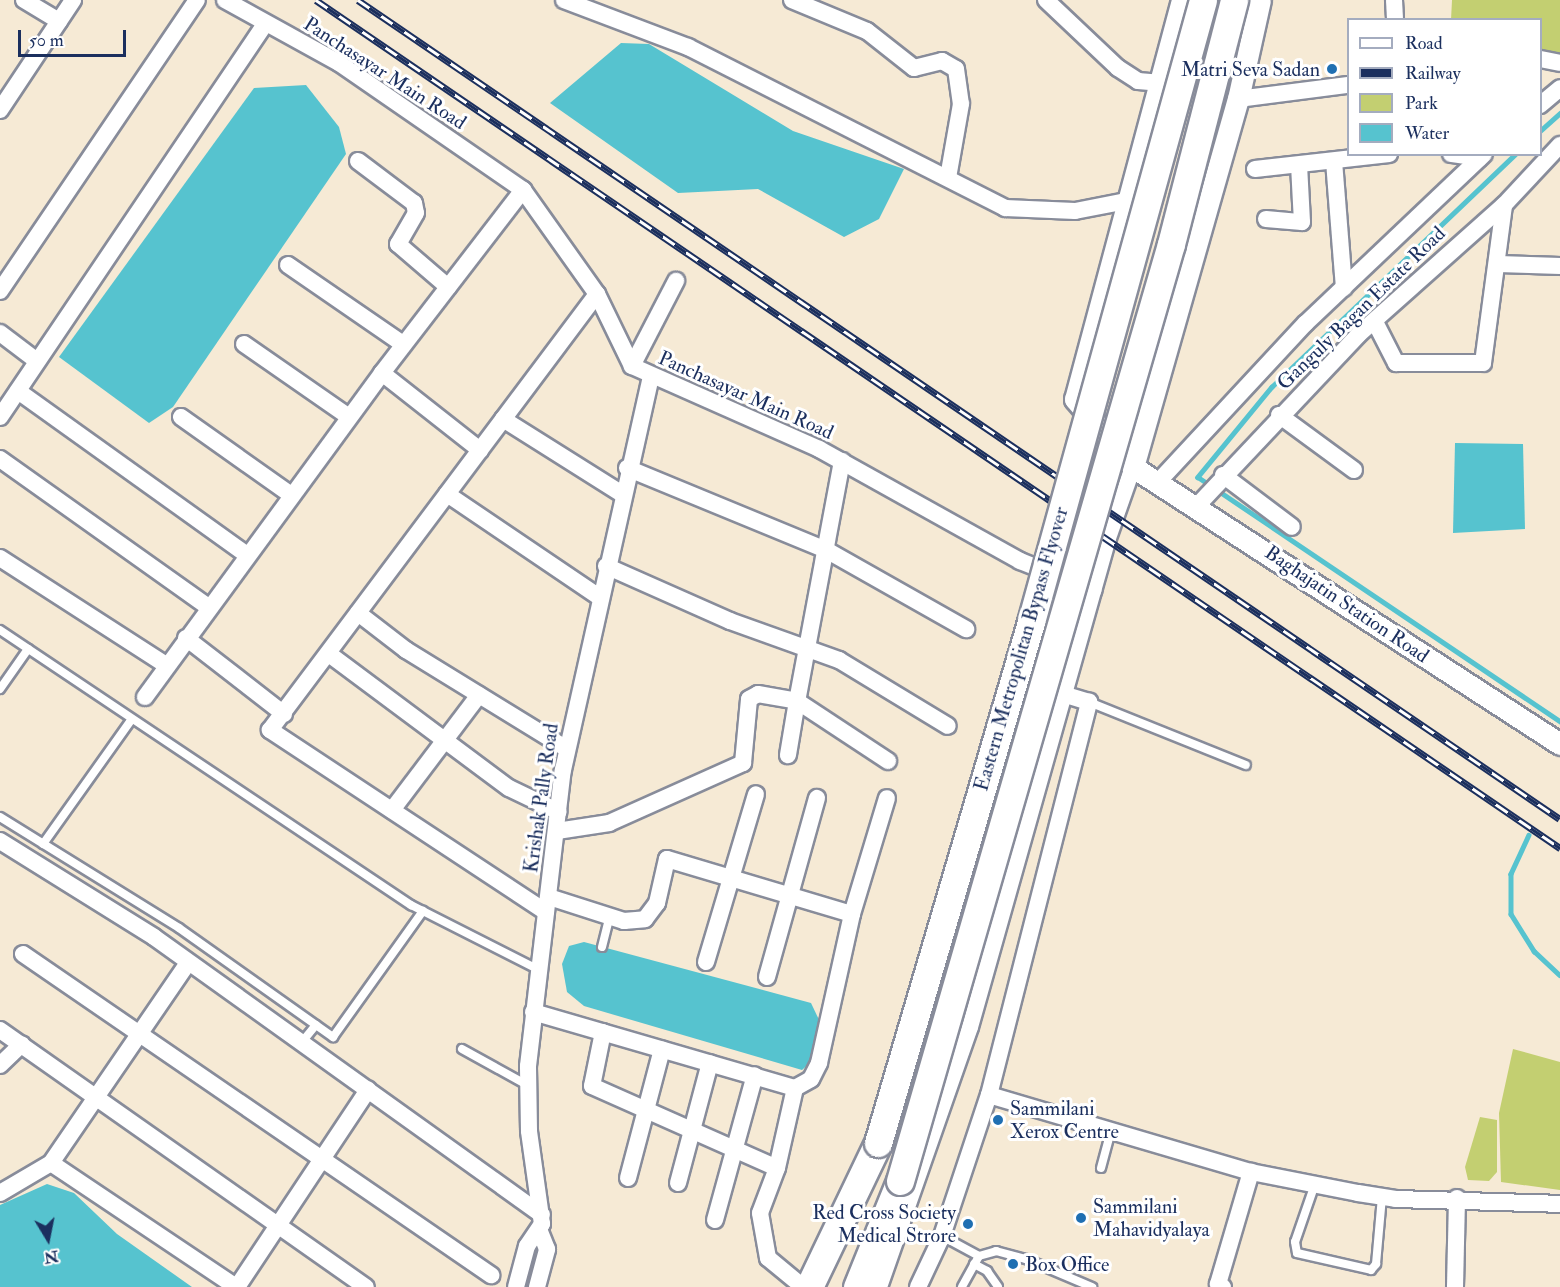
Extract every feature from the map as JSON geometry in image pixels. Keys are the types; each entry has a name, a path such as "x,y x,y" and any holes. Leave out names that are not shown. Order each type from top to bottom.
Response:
{"main road":[{"name":"Eastern Metropolitan Bypass Flyover","path":"809,1287 878,1143 1032,622 1203,0"},
{"name":"Eastern Metropolitan Bypass Flyover","path":"857,1287 900,1181 1171,244 1234,0"}],"street":[{"path":"24,0 59,21"},
{"path":"0,110 73,0"},
{"path":"0,291 197,0"},
{"name":"Panchasayar Main Road","path":"225,0 339,63 524,190 597,294 632,366 842,461 1020,561 1093,590"},
{"path":"564,0 688,47 840,129 948,178 1005,208 1038,213 1127,201 1182,0"},
{"path":"792,0 867,31 914,68 951,63 961,104 948,178"},
{"path":"1046,0 1118,68 1138,81 1159,83"},
{"path":"879,1287 970,1027 1093,590 1133,467 1238,99 1260,0"},
{"path":"1394,0 1395,18"},
{"path":"0,417 265,24"},
{"path":"1542,59 1559,61"},
{"path":"1238,99 1347,85"},
{"path":"1542,103 1560,88"},
{"name":"Ganguly Bagan Estate Road","path":"1211,489 1358,335 1376,324 1418,278 1504,205 1560,145"},
{"path":"1255,169 1373,156"},
{"path":"1158,482 1344,288 1482,156"},
{"path":"358,161 414,202 416,213 398,244 448,287"},
{"path":"1334,161 1344,288"},
{"path":"1266,219 1302,222 1299,165"},
{"path":"145,697 166,664 210,608 403,344 524,190"},
{"name":"Baghajatin Station Road","path":"1127,201 1075,399 1133,467 1158,482 1211,489 1560,744"},
{"path":"1376,324 1396,363 1483,363 1499,264 1504,205"},
{"path":"1499,264 1560,266"},
{"path":"288,265 403,344"},
{"path":"632,366 676,281"},
{"path":"597,294 270,730 392,810 547,904 630,921 651,914 667,859 852,914"},
{"path":"0,333 38,362"},
{"path":"244,344 349,417"},
{"path":"382,373 480,450"},
{"name":"Krishak Pally Road","path":"537,1287 547,1249 540,1232 542,1215 529,1131 529,1086 537,969 567,749 627,468 651,376"},
{"path":"18,391 247,555"},
{"path":"1279,416 1354,470"},
{"path":"181,417 291,495"},
{"path":"503,419 622,494"},
{"path":"0,459 210,608"},
{"path":"788,755 828,550 842,461"},
{"path":"627,468 828,550 966,629"},
{"path":"1211,489 1292,527"},
{"path":"447,494 598,597"},
{"path":"0,558 166,664"},
{"path":"606,566 809,650 839,660 948,726"},
{"path":"358,613 479,695 567,749"},
{"path":"186,638 284,714"},
{"path":"329,654 510,788 559,812"},
{"path":"557,831 609,823 743,763 749,699 758,694 797,701 888,761"},
{"path":"918,1287 942,1236 989,1095 1089,702 1063,694"},
{"path":"392,810 479,695"},
{"path":"706,962 756,794"},
{"path":"767,977 817,798"},
{"path":"803,1287 768,1258 762,1240 760,1213 777,1168 795,1088 816,1073 852,914 887,798"},
{"path":"0,841 188,963 542,1215"},
{"path":"23,954 491,1275"},
{"path":"0,1193 51,1163 101,1096 188,963"},
{"path":"533,1012 795,1088"},
{"path":"0,1030 101,1096 366,1287"},
{"path":"603,1032 592,1086 693,1130 735,1152 777,1168"},
{"path":"0,1065 22,1044"},
{"path":"628,1178 662,1049"},
{"path":"678,1183 710,1063"},
{"path":"715,1220 755,1075"},
{"path":"51,1163 236,1287 368,1090"},
{"path":"989,1095 1251,1172 1316,1182 1382,1197 1457,1198 1560,1204"},
{"path":"1219,1286 1251,1172"},
{"path":"1455,1287 1457,1198"},
{"name":"Krishak Pally Road","path":"516,1287 526,1246 540,1232"}],"lane":[{"path":"0,630 130,720 423,911 537,969"},
{"path":"0,689 28,649"},
{"path":"1089,702 1246,765"},
{"path":"43,844 130,720"},
{"path":"0,816 179,928 333,1037 423,911"},
{"path":"602,947 610,916"},
{"path":"302,1042 316,1025"},
{"path":"462,1049 529,1086"},
{"path":"1101,1168 1111,1131"},
{"path":"1316,1182 1295,1242 1297,1253 1371,1270 1376,1264 1382,1197"},
{"path":"942,1236 979,1256"},
{"path":"962,1287 979,1256 996,1251 1026,1259 1092,1287"},
{"path":"974,1264 987,1271 998,1287"}],"green space":[{"path":"1452,0 1560,0 1560,56 1542,54 1542,18 1451,18"},
{"path":"1513,1049 1560,1062 1560,1190 1501,1182 1499,1113"},
{"path":"1480,1117 1497,1120 1497,1172 1489,1181 1468,1180 1465,1167"}],"water":[{"path":"621,43 649,44 793,131 904,169 879,219 844,237 758,189 678,193 550,103"},
{"path":"306,85 339,127 346,154 173,407 149,423 59,357 254,88"},
{"path":"1455,443 1523,444 1525,529 1453,533"},
{"path":"584,942 811,1003 821,1024 812,1061 802,1070 584,1006 567,992 562,964 569,946"},
{"path":"47,1184 74,1193 117,1234 192,1287 0,1287 0,1205"}],"waterway":[{"path":"1542,129 1560,113"},
{"path":"1514,156 1272,387 1198,477 1560,721"},
{"path":"1529,835 1511,874 1511,914 1534,951 1560,975"}],"railway":[{"path":"316,0 1560,848"},
{"path":"358,0 1560,819"}],"place":[{"name":"Matri Seva Sadan","path":"1332,69"},
{"name":"Sammilani Xerox Centre","path":"998,1120"},
{"name":"Sammilani Mahavidyalaya","path":"1081,1218"},
{"name":"Red Cross Society Medical Strore","path":"968,1224"},
{"name":"Box Office","path":"1013,1264"}]}
